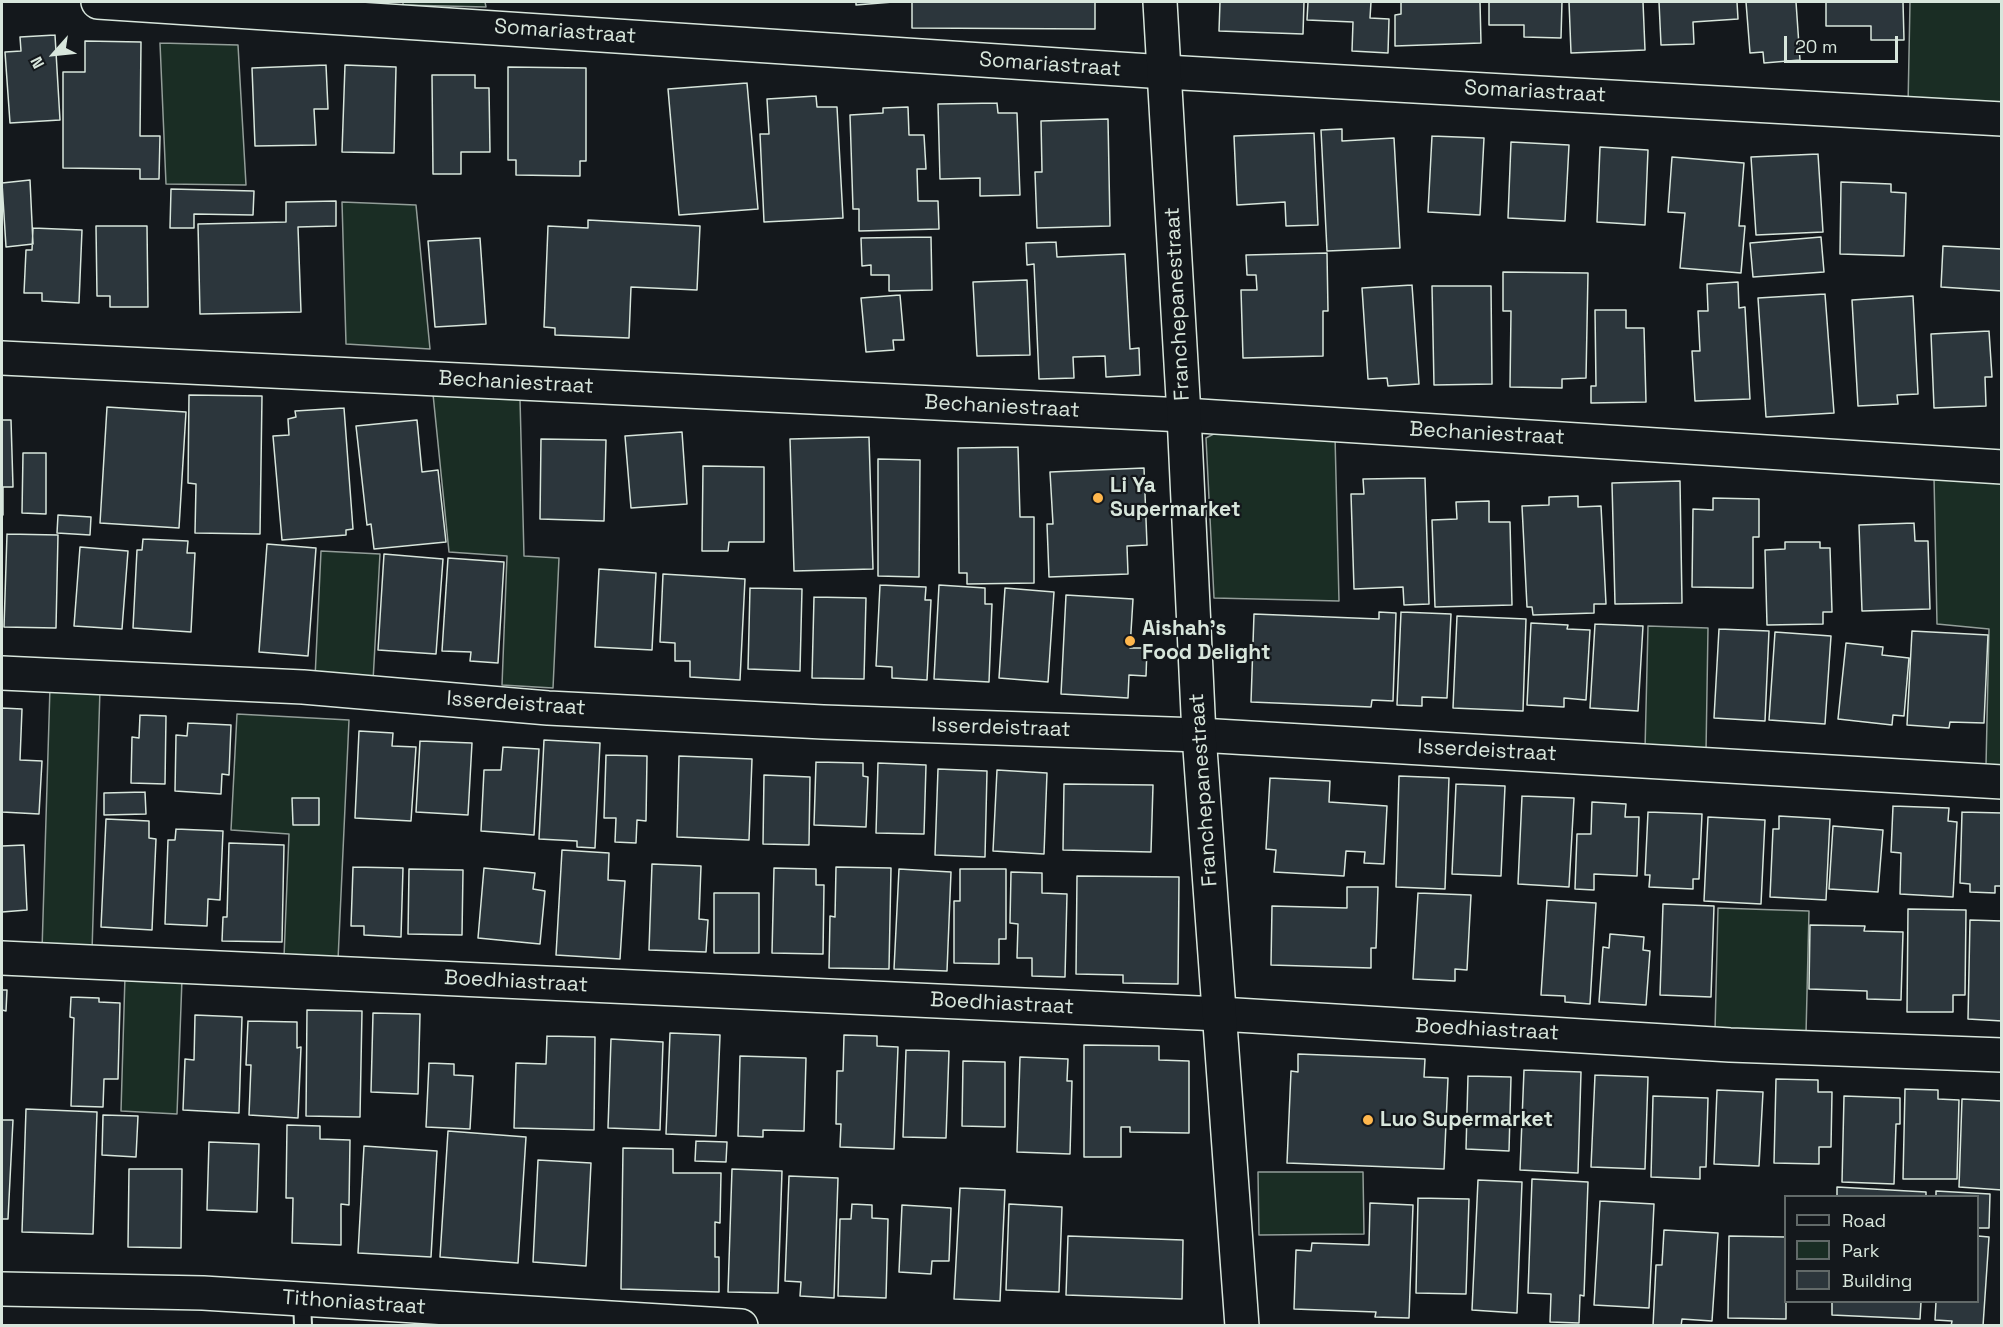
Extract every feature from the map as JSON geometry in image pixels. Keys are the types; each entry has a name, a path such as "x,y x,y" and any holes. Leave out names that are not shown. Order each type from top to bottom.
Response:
{"street":[{"name":"Somariastraat","path":"98,2 1165,72 2001,119"},
{"name":"Franchepanestraat","path":"1160,2 1184,416 1199,735 1242,1326"},
{"name":"Bechaniestraat","path":"2,358 1184,416 2001,467"},
{"name":"Isserdeistraat","path":"2,673 303,687 548,708 812,721 1199,735 2001,782"},
{"name":"Boedhiastraat","path":"2,958 1220,1014 1730,1045 2001,1055"},
{"name":"Tithoniastraat","path":"2,1290 203,1293 303,1312 741,1326"}],"green space":[{"path":"403,2 485,2 486,7 403,5"},
{"path":"1910,2 2001,2 2001,109 1908,106"},
{"path":"160,43 238,45 246,185 166,184"},
{"path":"342,202 416,205 430,349 346,344"},
{"path":"433,394 520,399 524,556 559,558 553,688 502,685 507,556 449,552"},
{"path":"1225,428 1335,436 1339,601 1214,598 1206,438"},
{"path":"1934,477 2001,483 2001,767 1986,766 1989,629 1937,624"},
{"path":"321,551 380,554 373,681 315,678"},
{"path":"1648,626 1708,628 1706,752 1645,750"},
{"path":"50,687 100,689 92,951 42,950"},
{"path":"237,714 349,720 338,960 284,957 289,834 231,830"},
{"path":"1718,908 1809,911 1806,1034 1715,1031"},
{"path":"125,976 182,979 177,1114 121,1111"},
{"path":"1258,1172 1363,1172 1364,1234 1259,1235"}],"building":[{"path":"856,2 893,2 856,5"},
{"path":"912,2 1095,2 1095,29 912,28"},
{"path":"1220,2 1304,2 1303,34 1219,31"},
{"path":"1308,2 1371,2 1370,18 1389,19 1388,53 1352,51 1353,22 1307,20"},
{"path":"1401,2 1480,2 1481,43 1395,46 1395,15 1401,14"},
{"path":"1489,2 1562,2 1561,38 1524,37 1524,25 1489,25"},
{"path":"1569,2 1643,2 1645,50 1571,53"},
{"path":"1659,2 1737,2 1738,19 1693,22 1694,44 1661,45"},
{"path":"1746,2 1796,2 1800,60 1764,63 1763,52 1750,53"},
{"path":"1826,2 1903,2 1904,40 1871,40 1871,26 1826,26"},
{"path":"55,35 60,120 10,123 5,52 21,51 20,37"},
{"path":"85,41 141,42 140,136 160,136 159,179 140,179 140,169 63,168 63,72 85,72"},
{"path":"326,65 328,109 314,109 316,145 255,146 252,68"},
{"path":"345,65 396,67 394,153 342,152"},
{"path":"508,67 586,68 586,161 580,161 580,176 516,175 516,160 508,160"},
{"path":"432,75 475,75 475,88 489,88 490,152 461,152 461,174 433,174"},
{"path":"747,83 758,209 679,215 668,89"},
{"path":"816,96 817,107 837,107 843,218 764,222 760,134 769,134 767,99"},
{"path":"997,103 998,113 1017,113 1020,195 980,196 980,178 940,179 938,104"},
{"path":"908,107 909,135 924,135 926,169 917,169 918,201 938,201 939,229 859,231 859,209 853,209 850,115 883,113 883,108"},
{"path":"1108,119 1110,226 1037,228 1035,172 1042,172 1041,121"},
{"path":"1342,129 1342,141 1394,138 1400,248 1327,251 1321,130"},
{"path":"1314,133 1318,225 1286,226 1285,202 1237,205 1234,136"},
{"path":"1432,136 1484,138 1480,215 1428,212"},
{"path":"1511,142 1569,145 1565,221 1508,218"},
{"path":"1600,147 1648,150 1645,225 1597,222"},
{"path":"1818,154 1823,232 1756,235 1751,157"},
{"path":"1672,157 1744,163 1739,226 1745,226 1741,273 1680,268 1685,213 1668,212"},
{"path":"30,180 33,244 6,247 2,183"},
{"path":"1841,182 1891,184 1891,192 1906,193 1904,256 1840,254"},
{"path":"171,189 254,191 253,215 194,214 194,228 170,228"},
{"path":"336,201 336,226 298,227 301,312 200,314 198,224 286,222 286,202"},
{"path":"588,220 700,226 697,290 631,287 629,338 555,335 555,328 544,327 548,226 588,228"},
{"path":"96,226 147,226 148,307 110,307 110,296 97,296"},
{"path":"33,228 82,230 79,303 42,301 42,293 24,293 26,250 32,250"},
{"path":"931,237 932,290 889,291 889,275 871,275 871,265 862,266 861,238"},
{"path":"1821,237 1824,272 1753,277 1750,243"},
{"path":"480,238 486,324 435,327 428,241"},
{"path":"1056,242 1057,257 1125,254 1130,349 1139,348 1140,375 1106,377 1105,356 1073,357 1074,378 1039,379 1034,264 1027,265 1026,243"},
{"path":"1943,246 2002,249 2002,291 1941,287"},
{"path":"1327,253 1328,311 1323,311 1323,356 1243,358 1241,290 1257,290 1256,275 1247,275 1246,255"},
{"path":"1503,272 1588,273 1586,378 1562,379 1562,388 1510,387 1511,311 1503,311"},
{"path":"1027,280 1030,355 977,356 973,282"},
{"path":"1738,282 1739,308 1745,307 1750,399 1695,401 1692,351 1700,351 1698,311 1708,311 1707,284"},
{"path":"1412,285 1419,384 1388,386 1387,378 1368,379 1362,288"},
{"path":"1432,286 1491,286 1492,384 1434,385"},
{"path":"1825,294 1834,413 1766,417 1758,298"},
{"path":"900,295 904,340 893,340 894,350 866,352 861,298"},
{"path":"1913,296 1918,394 1897,395 1898,404 1858,406 1852,300"},
{"path":"1595,310 1626,310 1626,328 1644,328 1646,402 1591,403 1591,386 1596,386"},
{"path":"1989,331 1992,377 1985,377 1986,406 1934,408 1931,334"},
{"path":"189,395 262,396 260,534 195,533 196,484 188,483"},
{"path":"107,407 186,412 179,528 100,523"},
{"path":"344,408 353,529 346,530 346,535 282,540 273,436 289,435 288,419 296,417 295,411"},
{"path":"2,420 11,420 13,487 3,487 3,515 2,515"},
{"path":"417,420 422,472 438,470 446,542 374,549 371,524 367,525 356,426"},
{"path":"682,432 687,504 631,508 625,436"},
{"path":"869,437 873,569 794,571 790,439"},
{"path":"541,439 606,440 604,521 540,519"},
{"path":"1018,447 1020,517 1034,517 1034,583 967,584 967,573 959,573 958,448"},
{"path":"23,453 46,453 46,514 22,513"},
{"path":"878,459 920,460 919,577 878,576"},
{"path":"703,466 764,467 764,542 729,542 728,551 702,551"},
{"name":"Li Ya Supermarket","path":"1144,468 1147,545 1127,546 1128,574 1049,577 1047,524 1053,524 1050,472"},
{"path":"1425,478 1429,604 1404,605 1403,587 1354,589 1351,494 1364,494 1363,479"},
{"path":"1680,481 1682,603 1615,604 1612,483"},
{"path":"1578,496 1578,507 1601,506 1606,604 1594,604 1594,613 1533,615 1532,607 1527,607 1522,506 1549,505 1549,497"},
{"path":"1713,498 1759,499 1759,537 1753,537 1753,588 1692,587 1693,509 1713,510"},
{"path":"1489,501 1489,522 1510,522 1512,605 1435,607 1432,520 1457,519 1456,502"},
{"path":"58,515 91,517 90,535 57,533"},
{"path":"1914,523 1915,541 1928,541 1930,609 1862,611 1859,525"},
{"path":"7,534 58,535 56,628 4,627"},
{"path":"143,539 188,541 187,553 195,553 191,632 133,628 137,550 142,550"},
{"path":"1785,542 1820,542 1820,548 1830,548 1832,612 1823,612 1823,624 1767,625 1765,550 1785,549"},
{"path":"267,544 316,548 308,656 259,652"},
{"path":"80,547 128,551 122,629 74,626"},
{"path":"384,554 443,559 436,654 378,650"},
{"path":"448,558 504,562 498,663 470,661 471,652 442,651"},
{"path":"599,569 656,573 652,650 595,647"},
{"path":"663,574 745,579 740,680 690,677 690,661 675,661 675,643 660,642"},
{"path":"880,585 926,587 925,600 931,600 927,680 892,678 892,667 876,666"},
{"path":"939,585 985,588 985,604 992,604 989,682 934,679"},
{"path":"750,588 802,589 800,671 748,669"},
{"path":"1005,588 1054,592 1048,682 999,678"},
{"path":"1066,595 1133,599 1130,648 1147,648 1146,676 1129,675 1128,698 1061,694"},
{"path":"814,597 866,598 864,679 812,678"},
{"path":"1379,612 1396,613 1393,701 1372,700 1371,707 1251,702 1254,614 1379,619"},
{"path":"1401,612 1451,614 1447,698 1422,697 1422,706 1397,705"},
{"path":"1457,616 1526,619 1523,711 1453,708"},
{"path":"1531,623 1568,625 1567,629 1590,630 1586,700 1564,698 1564,707 1527,705"},
{"path":"1595,624 1643,626 1638,711 1590,708"},
{"path":"1719,629 1769,631 1765,721 1714,718"},
{"path":"1912,631 1988,635 1984,723 1950,722 1949,728 1907,725"},
{"path":"1775,632 1831,636 1825,724 1769,720"},
{"path":"1846,643 1883,647 1882,655 1909,658 1904,716 1893,715 1892,725 1838,719"},
{"path":"2,708 22,709 20,760 42,761 39,814 2,812"},
{"path":"140,715 166,716 165,784 131,783 132,737 139,738"},
{"path":"188,723 231,725 229,775 222,774 221,794 175,791 176,735 187,736"},
{"path":"359,731 393,733 392,746 416,747 411,821 355,818"},
{"path":"544,740 600,743 595,848 577,847 577,841 539,839"},
{"path":"420,741 472,743 468,815 416,812"},
{"path":"503,747 539,749 534,835 481,831 484,770 501,770"},
{"path":"606,755 647,756 646,821 637,820 636,843 615,842 616,818 604,818"},
{"path":"679,756 752,759 749,840 677,837"},
{"path":"816,762 863,763 863,776 868,777 866,827 814,825"},
{"path":"878,763 926,765 924,834 876,833"},
{"path":"938,769 987,771 985,857 935,855"},
{"path":"997,770 1047,773 1044,854 993,851"},
{"path":"764,775 810,777 809,845 763,844"},
{"path":"1399,776 1449,778 1445,889 1396,887"},
{"path":"1270,778 1330,781 1329,802 1387,806 1384,864 1364,863 1365,852 1346,851 1344,876 1274,872 1276,850 1266,849"},
{"path":"1064,784 1153,785 1151,852 1063,850"},
{"path":"1456,784 1505,786 1501,876 1452,874"},
{"path":"145,792 146,814 104,815 104,793"},
{"path":"1522,796 1574,798 1569,887 1518,884"},
{"path":"292,798 319,798 319,825 293,825"},
{"path":"1592,802 1626,804 1625,817 1639,817 1637,876 1594,874 1594,890 1575,889 1577,834 1591,834"},
{"path":"1893,806 1949,808 1948,821 1957,822 1953,897 1900,894 1901,853 1891,852"},
{"path":"1648,812 1702,814 1699,879 1693,879 1693,889 1649,887 1650,875 1645,875"},
{"path":"1962,812 2002,813 2002,886 1995,886 1995,893 1970,892 1970,884 1960,883"},
{"path":"1779,816 1830,819 1826,900 1770,897 1773,829 1779,829"},
{"path":"1708,817 1765,820 1761,904 1704,901"},
{"path":"106,819 149,821 149,838 156,839 152,930 101,927"},
{"path":"1833,826 1883,830 1878,892 1829,889"},
{"path":"176,829 223,831 220,900 208,899 207,926 165,924 168,840 175,840"},
{"path":"229,843 284,845 282,942 222,941 223,917 227,917"},
{"path":"24,845 27,910 2,912 2,846"},
{"path":"562,850 609,853 608,880 625,881 620,959 556,955"},
{"path":"652,864 701,866 699,919 708,920 706,952 649,950"},
{"path":"353,867 403,868 401,937 364,935 364,926 351,926"},
{"path":"836,867 891,868 889,969 829,968 830,916 835,917"},
{"path":"484,868 535,873 533,889 545,891 540,944 478,938"},
{"path":"774,868 816,869 816,885 824,885 823,954 772,953"},
{"path":"409,869 463,870 462,935 408,934"},
{"path":"899,869 951,872 947,971 894,969"},
{"path":"960,869 1006,869 1006,939 999,939 999,964 954,963 954,901 960,901"},
{"path":"1011,872 1042,873 1042,893 1067,894 1065,977 1032,976 1032,958 1017,958 1018,924 1010,923"},
{"path":"1077,876 1179,877 1178,984 1123,983 1123,975 1076,974"},
{"path":"1347,887 1378,887 1376,948 1371,948 1371,968 1271,965 1272,906 1347,908"},
{"path":"714,893 759,893 759,953 714,953"},
{"path":"1418,893 1471,895 1467,970 1455,969 1455,981 1413,979"},
{"path":"1547,900 1596,903 1590,1004 1565,1002 1565,996 1541,995"},
{"path":"1663,904 1714,906 1711,997 1660,995"},
{"path":"1908,909 1966,910 1965,995 1953,995 1953,1012 1907,1012"},
{"path":"1970,920 2002,921 2002,1021 1968,1019"},
{"path":"1810,925 1865,926 1864,931 1903,932 1901,1000 1867,999 1867,991 1809,989"},
{"path":"1610,934 1644,937 1643,950 1650,951 1646,1005 1599,1002 1603,947 1609,948"},
{"path":"2,990 7,990 6,1011 2,1010"},
{"path":"71,997 99,998 99,1002 120,1003 118,1079 104,1079 103,1107 71,1106 74,1018 70,1017"},
{"path":"307,1010 362,1011 360,1117 306,1116"},
{"path":"373,1013 420,1014 418,1094 371,1092"},
{"path":"195,1015 242,1017 239,1113 183,1110 185,1059 194,1060"},
{"path":"248,1021 297,1022 297,1048 301,1047 298,1118 249,1115 251,1065 246,1065"},
{"path":"670,1033 720,1035 716,1136 666,1134"},
{"path":"844,1035 877,1036 877,1046 898,1047 894,1149 840,1147 841,1124 836,1124 837,1071 843,1071"},
{"path":"547,1036 595,1037 594,1130 514,1128 516,1063 546,1064"},
{"path":"611,1039 663,1042 660,1130 608,1128"},
{"path":"1084,1045 1159,1046 1159,1060 1189,1061 1189,1133 1130,1132 1130,1127 1121,1127 1121,1157 1084,1157"},
{"path":"906,1050 949,1051 946,1138 903,1137"},
{"name":"Luo Supermarket","path":"1298,1054 1425,1059 1424,1077 1448,1078 1444,1169 1287,1163 1291,1071 1298,1072"},
{"path":"740,1056 806,1058 804,1131 763,1130 763,1137 738,1136"},
{"path":"1020,1057 1068,1059 1067,1081 1072,1081 1070,1154 1017,1152"},
{"path":"963,1061 1005,1062 1005,1127 962,1126"},
{"path":"429,1063 454,1064 454,1075 473,1076 470,1129 426,1127"},
{"path":"1524,1070 1581,1072 1578,1173 1520,1170"},
{"path":"1595,1075 1648,1077 1645,1169 1591,1167"},
{"path":"1468,1076 1511,1077 1509,1151 1466,1149"},
{"path":"1776,1079 1818,1080 1818,1092 1832,1092 1831,1147 1819,1147 1819,1164 1774,1163"},
{"path":"1905,1089 1938,1090 1938,1099 1959,1100 1957,1179 1903,1179"},
{"path":"1717,1090 1763,1092 1759,1166 1714,1164"},
{"path":"1653,1096 1708,1098 1706,1167 1700,1167 1700,1179 1651,1177"},
{"path":"1844,1096 1900,1098 1900,1124 1896,1124 1894,1184 1842,1182"},
{"path":"1962,1099 2002,1101 2002,1190 1959,1187"},
{"path":"26,1109 97,1112 93,1234 22,1232"},
{"path":"103,1115 138,1116 136,1157 102,1155"},
{"path":"2,1120 13,1120 8,1219 2,1219"},
{"path":"287,1125 320,1126 320,1139 350,1140 349,1205 341,1204 341,1245 292,1243 293,1198 286,1198"},
{"path":"448,1131 526,1137 518,1263 440,1257"},
{"path":"696,1141 727,1142 726,1162 695,1161"},
{"path":"209,1142 259,1144 257,1212 207,1210"},
{"path":"364,1146 437,1151 431,1257 358,1253"},
{"path":"623,1148 673,1149 673,1173 721,1173 720,1223 715,1222 715,1257 719,1257 719,1292 621,1289"},
{"path":"538,1160 591,1163 586,1266 533,1262"},
{"path":"129,1169 182,1169 181,1248 128,1247"},
{"path":"732,1169 782,1171 778,1293 728,1292"},
{"path":"789,1176 838,1178 834,1298 800,1296 801,1282 785,1281"},
{"path":"1532,1179 1588,1182 1584,1296 1580,1295 1579,1323 1550,1322 1551,1294 1528,1293"},
{"path":"1478,1180 1522,1182 1517,1313 1472,1310"},
{"path":"1837,1187 1926,1192 1926,1195 1837,1195"},
{"path":"960,1188 1005,1190 1000,1301 954,1299"},
{"path":"1936,1191 1990,1194 1989,1228 1979,1228 1979,1195 1936,1195"},
{"path":"1418,1198 1469,1199 1466,1294 1416,1293"},
{"path":"1600,1201 1654,1204 1649,1308 1594,1305"},
{"path":"1370,1203 1413,1205 1409,1318 1375,1317 1376,1312 1294,1309 1296,1250 1311,1251 1312,1243 1369,1245"},
{"path":"852,1204 872,1205 872,1218 888,1219 886,1298 838,1296 840,1219 851,1219"},
{"path":"1009,1204 1062,1207 1059,1292 1006,1290"},
{"path":"902,1205 951,1208 949,1261 932,1261 931,1274 899,1272"},
{"path":"1664,1230 1718,1233 1712,1321 1682,1319 1681,1326 1653,1326 1656,1265 1662,1265"},
{"path":"1068,1236 1183,1240 1182,1299 1066,1295"},
{"path":"1729,1236 1784,1237 1786,1319 1728,1318"},
{"path":"1979,1236 1989,1237 1983,1326 1951,1326 1952,1321 1935,1320 1936,1303 1979,1303"},
{"path":"1832,1303 1921,1303 1920,1319 1832,1315"}],"place":[{"name":"Li Ya Supermarket","path":"1098,498"},
{"name":"Aishah’s Food Delight","path":"1130,641"},
{"name":"Luo Supermarket","path":"1368,1120"}]}
